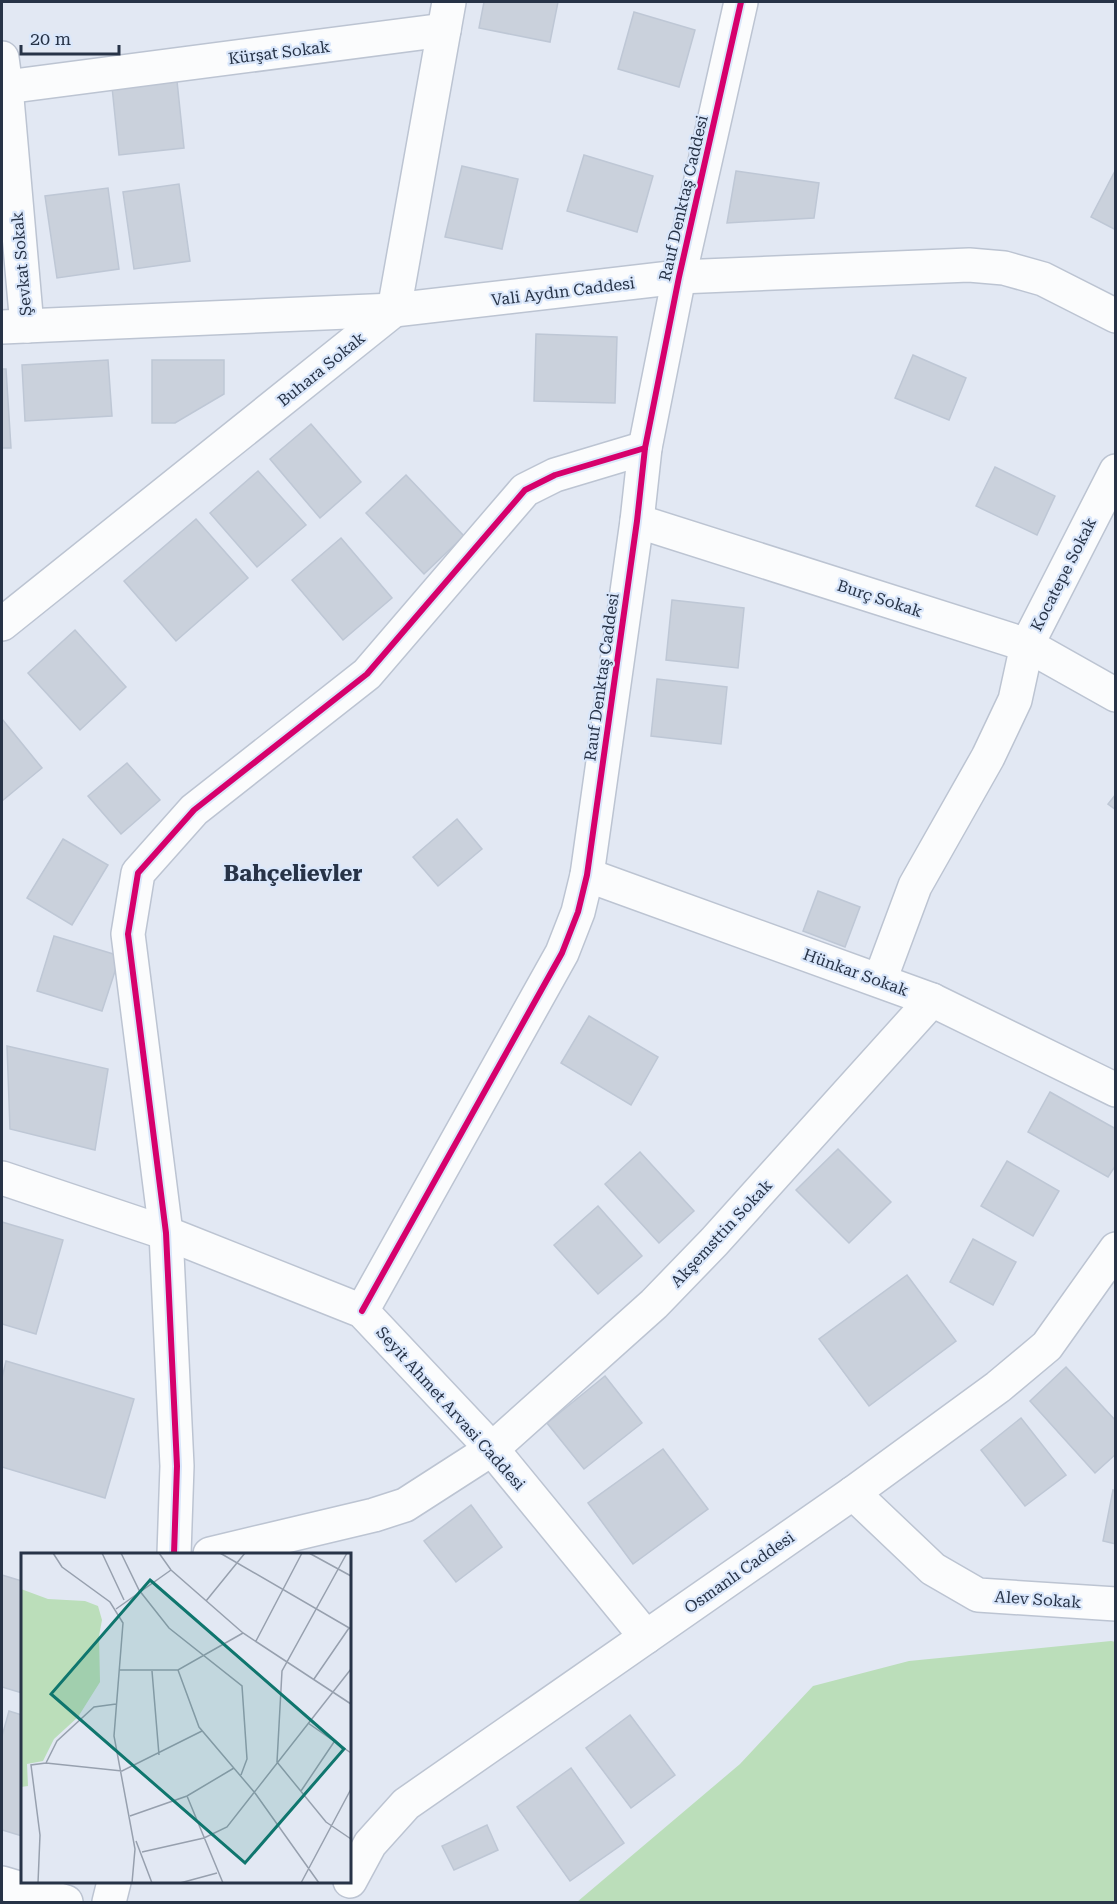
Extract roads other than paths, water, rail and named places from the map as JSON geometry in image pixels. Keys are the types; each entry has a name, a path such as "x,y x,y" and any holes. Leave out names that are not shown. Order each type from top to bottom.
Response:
{"street":[{"name":"Rauf Denktaş Caddesi","path":"362,1311 562,953 578,912 587,874 637,521 645,448 679,278 741,2"},
{"name":"Kürşat Sokak","path":"4,72 447,16"},
{"path":"394,310 447,16"},
{"name":"Şevkat Sokak","path":"4,72 14,327"},
{"name":"Vali Aydın Caddesi","path":"14,327 394,310 679,278 969,266 1004,268 1043,279 1116,316"},
{"name":"Buhara Sokak","path":"2,624 394,310"},
{"path":"174,1553 177,1466 165,1233 128,934 138,873 194,810 367,674 525,490 555,475 645,448"},
{"name":"Kocatepe Sokak","path":"880,980 915,886 987,757 1015,700 1027,645 1116,471"},
{"name":"Burç Sokak","path":"637,521 1027,645 1116,694"},
{"name":"Hünkar Sokak","path":"587,874 932,999 1116,1090"},
{"name":"Akşemsttin Sokak","path":"214,1553 374,1515 405,1505 492,1449 662,1296 714,1242 932,999"},
{"name":"Seyit Ahmet Arvasi Caddesi","path":"2,1178 165,1233 362,1311 492,1449 646,1637"},
{"name":"Osmanlı Caddesi","path":"351,1877 370,1844 406,1804 853,1493 998,1387 1047,1346 1116,1249"},
{"name":"Alev Sokak","path":"853,1493 933,1569 978,1595 1116,1604"},
{"path":"2,1883 66,1902"},
{"path":"109,1902 114,1883"},
{"name":"Osmanlı Caddesi","path":"341,1902 348,1883"}],"district":[{"name":"Bahçelievler","path":"293,873"}]}
